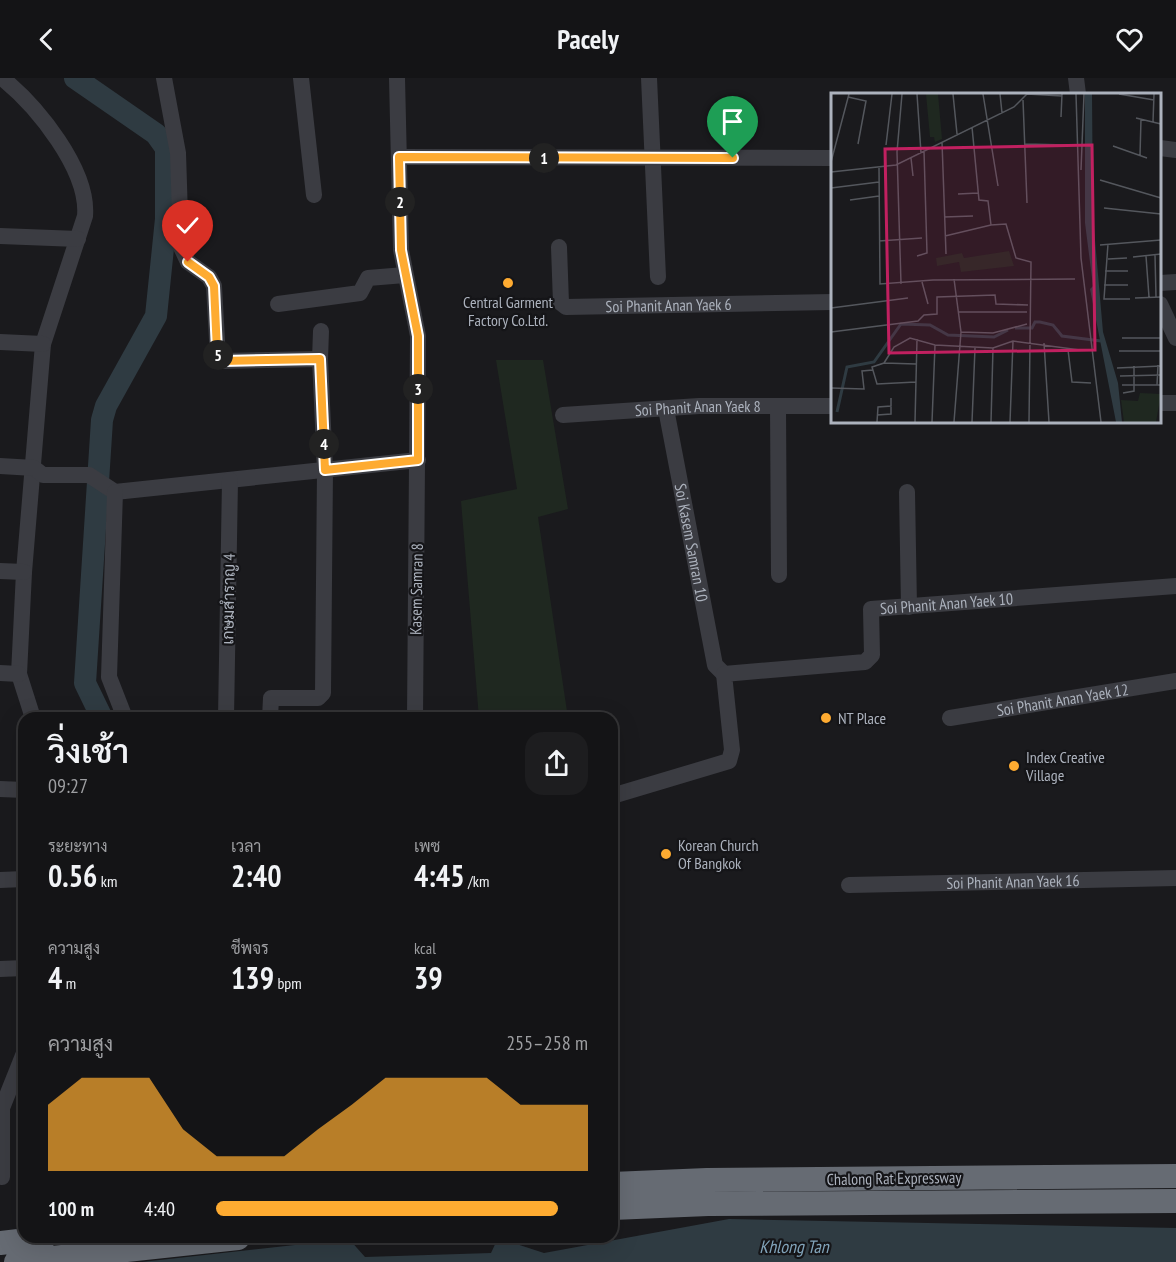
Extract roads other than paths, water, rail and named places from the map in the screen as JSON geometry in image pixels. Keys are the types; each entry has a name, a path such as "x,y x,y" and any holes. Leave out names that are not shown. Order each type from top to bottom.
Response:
{"highway":[{"name":"Chalong Rat Expressway","path":"618,1184 707,1180 1176,1176"},
{"path":"1035,1201 1176,1214"},
{"name":"Chalong Rat Expressway","path":"618,1208 708,1204 1176,1201"},
{"path":"0,1243 18,1241"},
{"path":"16,1262 192,1243"}],"street":[{"path":"2,78 37,110 72,165 86,200 85,216 43,344 24,572 19,674 31,712"},
{"path":"164,78 178,153 181,247 188,262 209,277 214,286 218,358 222,361 320,359"},
{"path":"301,78 314,195"},
{"name":"Kasem Samran 8","path":"397,78 401,250 418,336 415,712"},
{"path":"649,78 658,277"},
{"path":"1076,78 1078,93"},
{"path":"1161,148 1176,150"},
{"path":"399,157 831,158"},
{"path":"0,236 78,239"},
{"name":"Soi Phanit Anan Yaek 6","path":"559,247 561,303 566,307 831,302"},
{"path":"278,304 360,293 368,278 405,275"},
{"path":"1161,283 1176,282"},
{"path":"1161,306 1176,338"},
{"path":"271,712 272,698 318,698 322,693 325,470 320,359 321,331"},
{"path":"0,342 43,344"},
{"path":"1161,404 1176,403"},
{"path":"778,406 778,575"},
{"name":"Soi Phanit Anan Yaek 8","path":"563,415 666,409 831,406"},
{"name":"Soi Kasem Samran 10","path":"666,409 715,665 724,674"},
{"path":"0,466 34,468 43,475 89,475 115,492 418,460"},
{"name":"เกษมสำราญ 4","path":"226,712 230,480"},
{"path":"115,492 109,677 123,712"},
{"path":"907,492 909,607"},
{"path":"0,571 24,572"},
{"name":"Soi Phanit Anan Yaek 10","path":"724,674 865,662 872,655 871,609 1176,586"},
{"path":"0,673 19,674"},
{"path":"618,794 729,761 732,750 724,674"},
{"name":"Soi Phanit Anan Yaek 12","path":"950,718 1176,681"},
{"path":"0,789 18,790"},
{"name":"Soi Phanit Anan Yaek 16","path":"849,885 1176,878"},
{"path":"0,880 18,879"},
{"path":"0,969 18,968"},
{"path":"2,1177 1,1108 18,1067"}],"water":[{"name":"Khlong Tan","path":"729,1219 1176,1228 1176,1262 142,1262 313,1243 353,1243 365,1257 491,1253 496,1243 513,1243 544,1253 598,1243 618,1243 618,1239"}],"waterway":[{"path":"75,78 156,134 166,148 166,219 156,316 106,406 102,420 85,683 99,712"}],"place":[{"name":"Central Garment Factory Co.Ltd.","path":"508,283"},
{"name":"NT Place","path":"826,718"},
{"name":"Index Creative Village","path":"1014,766"},
{"name":"Korean Church Of Bangkok","path":"666,854"}]}
